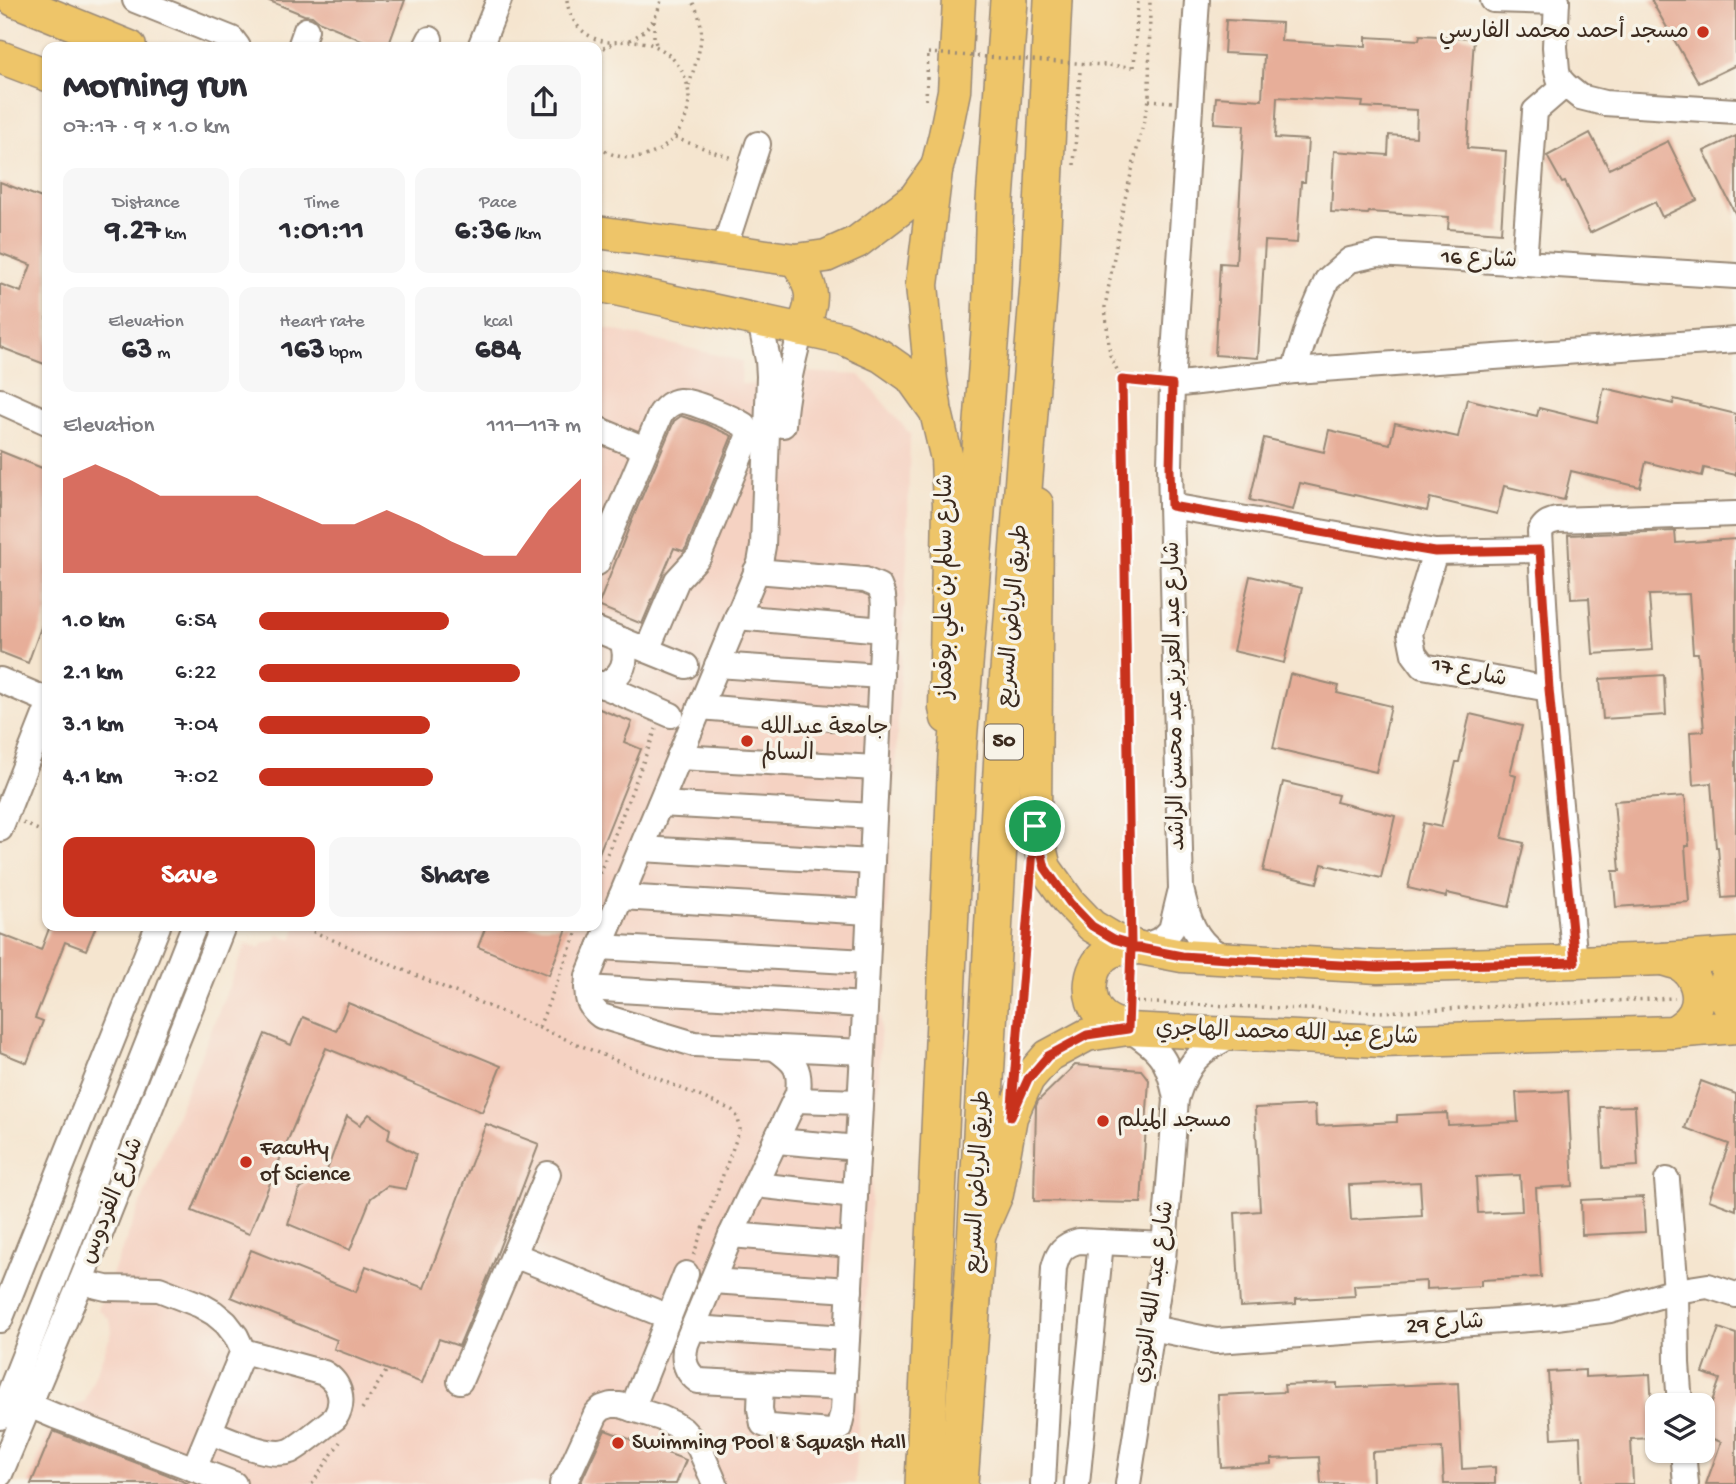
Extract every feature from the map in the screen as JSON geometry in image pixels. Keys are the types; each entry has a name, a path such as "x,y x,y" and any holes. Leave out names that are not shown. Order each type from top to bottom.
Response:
{"highway":[{"path":"989,0 983,122 985,157 995,201"},
{"name":"طريق الرياض السريع","path":"924,1484 957,755 991,318 995,201 1009,0"},
{"name":"طريق الرياض السريع","path":"959,1484 976,1244 1004,735 1040,271 1053,0"},
{"path":"902,1484 933,1298"}],"main road":[{"path":"14,0 112,42"},
{"path":"936,412 922,285 937,167 954,91 959,0"},
{"path":"0,57 42,73"},
{"path":"602,233 796,260 827,256 857,242 915,198 937,167"},
{"path":"796,260 807,276 811,294 810,313 801,330"},
{"path":"1040,271 1035,826 1045,868 1070,903 1092,926 1134,947 1182,956 1378,967 1663,959 1736,954"},
{"name":"شارع سالم بن علي بوقماز","path":"602,286 844,340 881,356 911,377 936,412 947,459 950,505 944,708 957,755"},
{"path":"1128,1015 1101,1016 1093,1003 1090,989 1092,974 1099,961 1111,952 1134,947"},
{"path":"1663,959 1681,965 1694,979 1698,997 1695,1012 1686,1024 1673,1032"},
{"path":"1736,963 1725,981 1724,995 1729,1009 1736,1016"},
{"name":"شارع عبد الله محمد الهاجري","path":"976,1244 997,1194 1011,1117 1028,1079 1048,1056 1128,1015 1233,1035 1382,1041 1673,1032 1736,1027"}],"street":[{"path":"135,0 234,42"},
{"path":"482,42 499,0"},
{"name":"شارع عبد العزيز عبد محسن الراشد","path":"1197,0 1172,385 1170,466 1181,889 1194,929 1208,947 1228,959"},
{"path":"1493,0 1557,1 1555,63 1559,78 1580,97 1591,101 1736,111"},
{"path":"1524,263 1535,111 1565,85"},
{"path":"724,249 754,154"},
{"name":"شارع 16","path":"1294,371 1309,323 1327,280 1350,260 1378,254 1736,276"},
{"path":"760,321 769,376 763,545 765,572"},
{"path":"801,330 784,401 765,572 737,617 588,976 587,995 592,1009 601,1016 694,1044 863,1052"},
{"path":"1172,385 1294,371 1736,341"},
{"path":"0,401 42,420"},
{"path":"602,552 661,413 669,404 687,401 746,427 748,434 699,556 677,580 647,650"},
{"path":"602,431 645,449"},
{"path":"1171,506 1435,552 1540,550"},
{"path":"1575,962 1549,689 1540,532 1543,525 1557,520 1736,514"},
{"name":"شارع 17","path":"1435,552 1410,634 1413,654 1423,667 1549,689"},
{"path":"761,1384 760,1409 763,1424 830,1432 839,1428 845,1388 883,630 883,596 879,586 872,582 765,572"},
{"path":"737,617 883,630"},
{"path":"602,632 686,666"},
{"path":"602,684 613,681 621,672 625,662 622,640"},
{"path":"717,665 881,676"},
{"path":"0,680 42,698"},
{"path":"602,686 667,713"},
{"path":"700,707 878,722"},
{"path":"3,822 42,723"},
{"path":"679,757 876,768"},
{"path":"660,804 874,816"},
{"path":"641,849 872,862"},
{"name":"شارع عبد العزيز عبد محسن الراشد","path":"1134,947 1162,939 1171,930 1181,889"},
{"path":"621,897 869,912"},
{"name":"شارع الفردوس","path":"0,1474 20,1396 192,931"},
{"name":"شارع الفردوس","path":"1,1413 20,1396 81,1282 221,931"},
{"path":"0,1320 156,932"},
{"path":"600,947 867,962"},
{"path":"587,988 865,1005"},
{"name":"شارع عبد الله النوري","path":"1128,1015 1162,1057 1172,1077 1176,1099"},
{"name":"شارع عبد الله النوري","path":"1128,1484 1164,1245 1176,1099 1183,1077 1195,1059 1212,1044 1233,1035"},
{"path":"775,1048 790,1059 798,1070 799,1093 731,1236 683,1354 686,1368 698,1381 845,1388"},
{"path":"795,1100 860,1102"},
{"path":"777,1141 858,1148"},
{"path":"460,1381 548,1174"},
{"path":"1667,1180 1676,1291 1679,1393"},
{"path":"756,1185 855,1196"},
{"path":"731,1236 852,1245"},
{"path":"1043,1484 1054,1268 1057,1257 1062,1249 1079,1241 1164,1245"},
{"path":"1077,1484 1101,1242"},
{"path":"514,1255 669,1317"},
{"path":"632,1409 686,1274"},
{"path":"712,1281 850,1290"},
{"path":"81,1282 106,1288 159,1289 214,1313 236,1336 243,1351 194,1469"},
{"name":"شارع 29","path":"1152,1328 1216,1341 1557,1317 1610,1310 1676,1291 1708,1286 1736,1295"},
{"path":"693,1328 847,1338"},
{"path":"210,1432 261,1450 290,1451 338,1413 340,1393 334,1381 324,1373 243,1351"},
{"path":"0,1364 20,1396 55,1416 234,1484"},
{"path":"562,1484 596,1414 611,1405 620,1405 662,1418 683,1430 704,1457 715,1484"},
{"path":"1684,1463 1686,1484"}],"path":[{"path":"567,0 570,15 584,32 605,42 617,42"},
{"path":"602,48 638,36 654,19 661,0"},
{"path":"688,89 703,35 698,12 691,0"},
{"path":"928,53 1134,67 1138,0"},
{"path":"1150,0 1149,100 1123,207 1104,307 1110,355 1122,380 1134,947 1128,1015 1380,1012 1698,997"},
{"path":"654,19 657,47"},
{"path":"602,150 619,157 632,158 655,152 675,138 687,115 688,89 681,68 657,47 628,40"},
{"path":"1074,165 1080,71"},
{"path":"675,138 754,154"},
{"path":"1122,380 1172,385"},
{"path":"602,868 667,713"},
{"path":"3,822 42,833"},
{"path":"1016,1061 1031,881"},
{"path":"312,931 727,1107 736,1114 740,1129 686,1274"},
{"path":"539,1027 577,931"}],"shaded area":[{"name":"جامعة عبدالله السالم","path":"602,327 742,361 741,384 803,388 804,372 860,375 910,434 907,557 855,1484 28,1484 58,1406 73,1406 85,1401 112,1332 110,1320 98,1309 246,944 261,948 263,943 275,940 278,934 292,939 295,931 602,931"}],"building":[{"path":"267,0 405,0 390,42 366,42 312,16"},
{"name":"مسجد أحمد محمد الفارسي","path":"1651,0 1736,0 1736,65 1699,83"},
{"path":"1226,20 1282,23 1281,41 1366,46 1366,37 1419,40 1420,35 1474,38 1467,148 1506,151 1501,233 1448,229 1449,217 1331,212 1334,151 1388,155 1389,135 1416,137 1417,110 1362,107 1363,102 1277,97 1275,138 1308,140 1305,182 1301,182 1297,243 1265,241 1258,358 1215,355 1220,263 1236,264 1244,125 1214,123 1216,97 1262,100 1264,55 1224,53"},
{"path":"1590,133 1609,169 1668,141 1697,200 1662,217 1655,202 1590,233 1565,182 1562,183 1547,156"},
{"path":"1736,136 1736,215 1704,151"},
{"path":"0,182 42,198 42,363 0,347 0,284 21,292 31,265 0,253"},
{"path":"1604,388 1673,404 1674,399 1736,414 1736,475 1704,468 1702,476 1646,462 1640,487 1571,471 1564,500 1504,486 1497,514 1430,498 1427,511 1300,483 1293,510 1250,500 1264,438 1324,452 1329,430 1390,444 1395,423 1458,437 1467,399 1537,416 1539,408 1597,422"},
{"path":"681,416 732,436 686,548 683,551 674,548 642,624 602,608 602,596 674,421"},
{"path":"0,451 42,468 42,625 28,663 0,652"},
{"path":"1675,531 1676,543 1736,539 1736,897 1722,898 1711,783 1693,785 1690,732 1704,731 1698,653 1693,653 1689,594 1649,595 1653,650 1593,654 1589,598 1571,599 1568,535"},
{"path":"1250,576 1302,588 1284,663 1233,651"},
{"path":"1290,674 1339,686 1337,693 1391,706 1376,772 1273,748"},
{"path":"1664,675 1666,715 1603,719 1600,679"},
{"path":"602,710 632,722 624,742 641,749 602,846"},
{"path":"1470,714 1522,726 1510,774 1516,776 1502,838 1524,843 1509,907 1447,893 1446,897 1408,888 1423,823 1441,827"},
{"path":"1283,782 1338,795 1336,802 1395,816 1381,878 1322,864 1317,883 1263,871"},
{"path":"1685,796 1689,846 1685,846 1689,902 1616,907 1613,871 1620,871 1614,801"},
{"path":"48,931 94,931 86,950 65,942 35,1018 43,1021 27,1063 0,1052 0,934 41,950"},
{"path":"484,931 566,931 549,975 478,947"},
{"name":"Faculty of Science","path":"348,1003 501,1066 482,1112 326,1048 249,1234 192,1211 265,1034 291,1045 303,1017 336,1031"},
{"path":"1075,1065 1141,1070 1149,1080 1141,1203 1034,1201 1036,1106"},
{"path":"1701,1081 1736,1094 1736,1210 1709,1200 1729,1144 1685,1128"},
{"path":"1568,1091 1573,1186 1536,1188 1541,1277 1481,1280 1481,1286 1426,1289 1426,1281 1354,1285 1355,1296 1296,1299 1296,1304 1240,1307 1235,1213 1260,1211 1255,1108 1315,1105 1316,1126 1397,1122 1397,1115 1447,1113 1448,1125 1518,1122 1516,1093","holes":["1520,1175 1522,1211 1478,1213 1476,1177","1420,1182 1422,1216 1351,1220 1349,1185"]},
{"path":"1635,1106 1638,1166 1603,1168 1600,1107"},
{"path":"369,1114 390,1129 388,1139 416,1154 406,1189 387,1186 371,1198 350,1250 288,1224 299,1190 314,1180 323,1181 347,1116 360,1125"},
{"path":"486,1124 539,1144 459,1346 439,1339 422,1383 334,1349 337,1340 231,1297 251,1250 356,1292 366,1266 424,1288"},
{"path":"1643,1197 1645,1232 1582,1235 1581,1200"},
{"path":"1719,1328 1736,1334 1736,1484 1706,1484 1721,1442 1715,1440 1715,1393 1720,1379 1703,1373"},
{"path":"1585,1370 1585,1377 1650,1374 1651,1393 1645,1393 1645,1438 1631,1439 1633,1484 1582,1484 1580,1436 1552,1438 1548,1372"},
{"path":"1337,1383 1337,1388 1458,1383 1462,1469 1495,1467 1495,1484 1444,1484 1442,1448 1372,1452 1373,1484 1321,1484 1319,1457 1271,1459 1271,1464 1221,1467 1218,1395 1285,1392 1284,1385"},
{"name":"Swimming Pool & Squash Hall","path":"605,1430 686,1460 676,1484 580,1484"},
{"path":"53,1431 166,1474 189,1484 31,1484"}],"place":[{"name":"مسجد أحمد محمد الفارسي","path":"1703,32"},
{"name":"جامعة عبدالله السالم","path":"747,741"},
{"name":"مسجد الميلم","path":"1103,1121"},
{"name":"Faculty of Science","path":"246,1162"},
{"name":"Swimming Pool & Squash Hall","path":"618,1443"}],"route":[{"path":"1122,380 1172,385 1171,506 1435,552 1540,550 1549,689 1575,962 1378,967 1182,956 1131,948 1128,1029 1087,1035 1048,1056 1028,1079 1011,1117 1035,826 1045,868 1070,903 1092,926 1114,939 1131,944 1122,380"}]}
